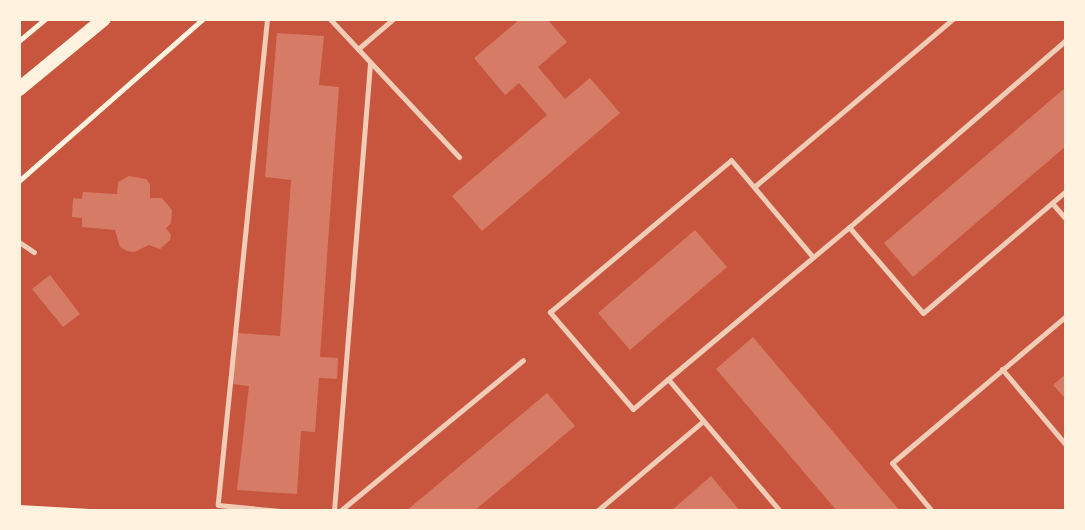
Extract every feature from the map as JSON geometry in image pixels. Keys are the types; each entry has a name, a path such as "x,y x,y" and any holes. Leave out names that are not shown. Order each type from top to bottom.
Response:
{"main road":[{"path":"19,89 104,19"}],"lane":[{"path":"267,19 218,505 280,511"},
{"path":"330,19 459,157"},
{"path":"358,49 393,19"},
{"path":"754,187 953,19"},
{"path":"813,257 731,160 550,312 633,409 813,257 1066,40"},
{"path":"334,511 370,62"},
{"path":"849,226 923,313 1066,191"},
{"path":"1052,203 1066,219"},
{"path":"19,242 34,252"},
{"path":"932,511 892,463 1066,316"},
{"path":"340,511 523,360"},
{"path":"1002,369 1066,445"},
{"path":"668,379 780,511"},
{"path":"597,511 703,421"}],"path":[{"path":"19,41 45,19"},
{"path":"19,181 203,19"},
{"path":"19,506 89,511"}],"building":[{"path":"520,19 547,19 567,42 538,67 565,99 590,78 620,113 482,231 452,196 547,115 519,83 505,95 474,58"},
{"path":"277,33 324,36 319,85 339,87 320,357 338,358 337,379 319,378 315,432 301,431 297,494 237,490 249,386 232,384 237,333 280,336 291,180 265,177"},
{"path":"1066,87 1066,146 913,277 884,243"},
{"path":"129,176 146,179 150,184 150,198 162,198 172,210 171,223 166,228 171,235 170,240 160,249 149,245 134,252 127,251 120,247 115,230 82,227 82,218 72,217 73,198 82,199 83,192 117,194 118,182"},
{"path":"695,230 727,267 630,350 598,313"},
{"path":"50,275 80,314 63,327 32,289"},
{"path":"753,337 900,511 837,511 716,369"},
{"path":"1066,374 1066,399 1053,385"},
{"path":"547,393 575,426 474,511 406,511"},
{"path":"711,476 740,511 671,511"}]}
